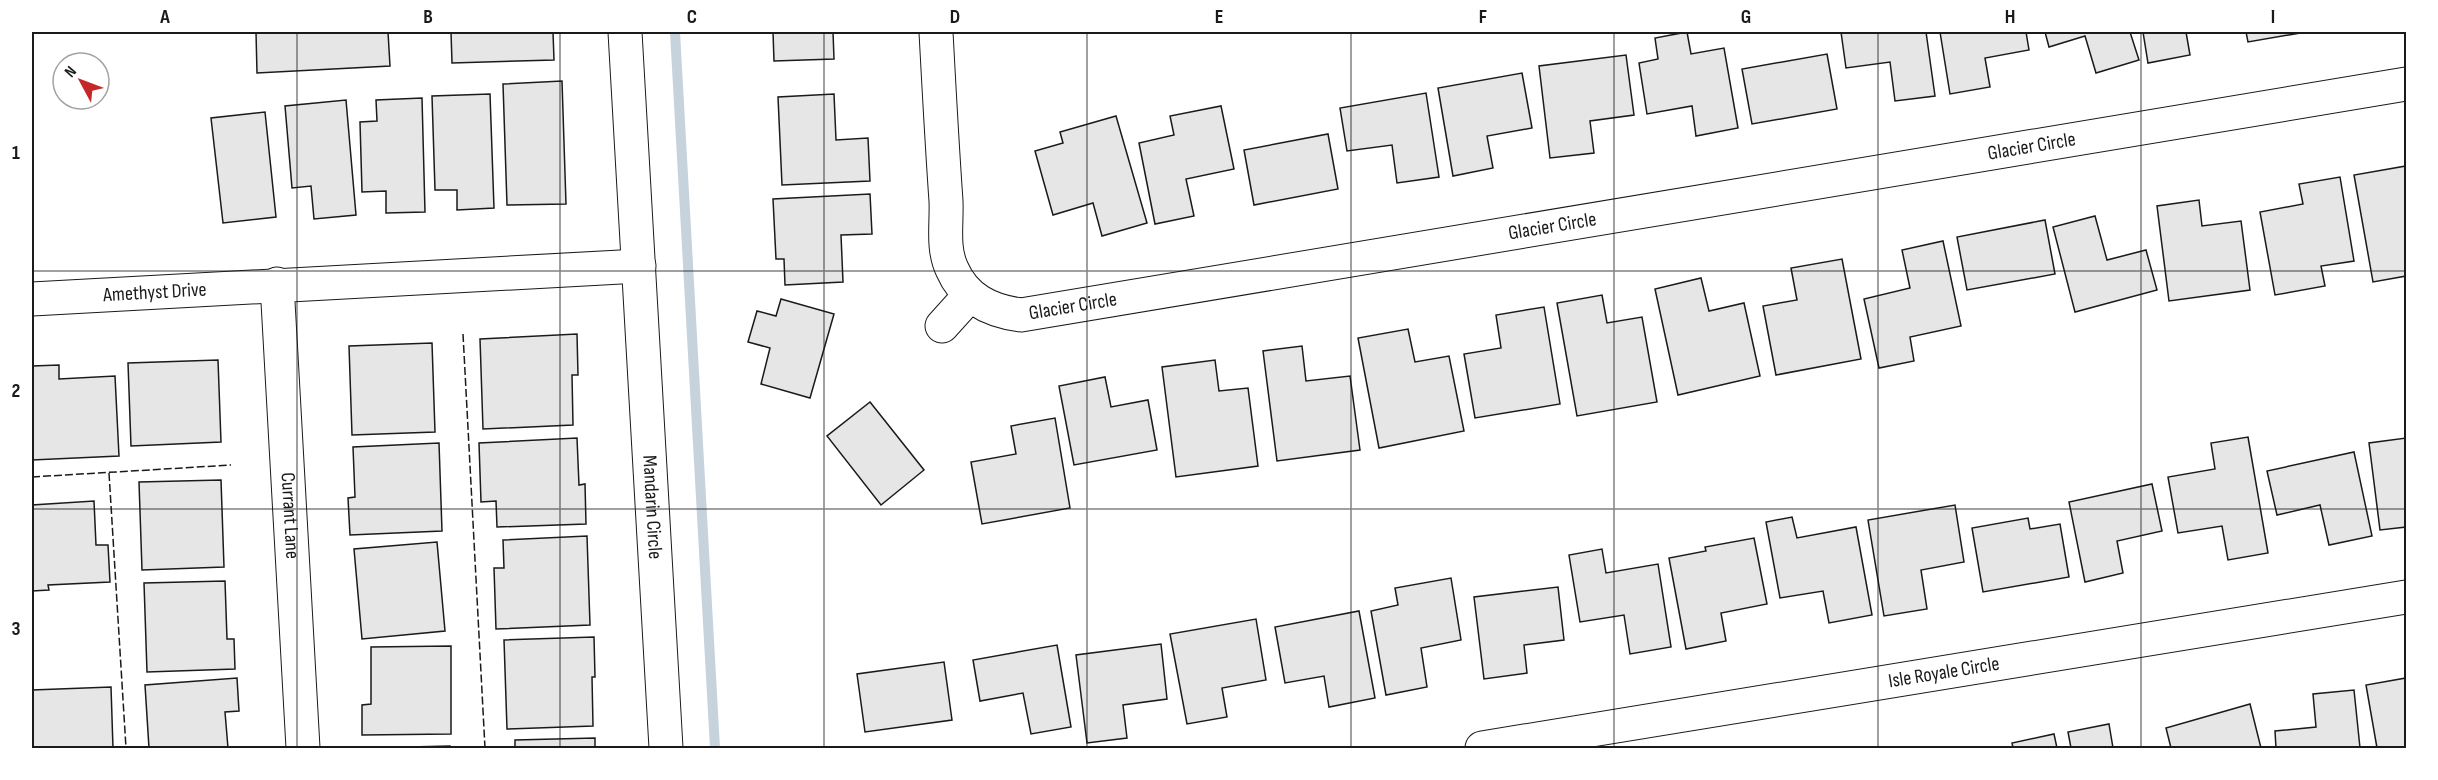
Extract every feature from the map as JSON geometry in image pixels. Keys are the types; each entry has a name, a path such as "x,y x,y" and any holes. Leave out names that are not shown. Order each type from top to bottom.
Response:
{"street":[{"name":"Mandarin Circle","path":"625,32 666,748"},
{"name":"Glacier Circle","path":"936,32 946,252 952,270 970,294 982,304 999,312 1021,315 2406,84"},
{"path":"278,284 639,266"},
{"name":"Amethyst Drive","path":"32,299 278,284"},
{"name":"Currant Lane","path":"278,284 303,748"},
{"path":"942,326 970,294"},
{"name":"Isle Royale Circle","path":"1482,748 2406,597"}],"building":[{"path":"256,32 388,32 390,66 257,73"},
{"path":"451,32 553,32 554,60 452,63"},
{"path":"773,32 833,32 834,59 774,61"},
{"path":"1687,32 1691,54 1724,48 1738,128 1696,136 1692,106 1647,114 1639,63 1658,59 1655,38"},
{"path":"1841,32 1926,32 1935,96 1895,101 1890,62 1846,68"},
{"path":"1940,32 2026,32 2029,50 1985,58 1990,87 1950,94"},
{"path":"2045,32 2130,32 2139,60 2096,73 2085,36 2049,47"},
{"path":"2143,32 2186,32 2190,55 2148,63"},
{"path":"2246,32 2306,32 2248,42"},
{"path":"1827,54 1837,109 1752,124 1742,69"},
{"path":"1626,55 1634,115 1590,121 1594,153 1550,158 1539,66"},
{"path":"1522,73 1532,128 1487,136 1493,168 1453,176 1438,88"},
{"path":"562,81 566,204 507,205 503,84"},
{"path":"1426,93 1439,177 1397,183 1392,145 1347,151 1340,108"},
{"path":"490,94 494,208 457,210 457,190 435,190 432,96"},
{"path":"834,94 836,140 868,138 870,181 782,185 778,97"},
{"path":"422,98 425,212 386,213 386,191 362,192 360,122 377,121 376,100"},
{"path":"346,100 356,215 314,219 311,186 292,188 285,106"},
{"path":"1221,106 1234,169 1186,179 1194,216 1155,224 1139,143 1174,135 1170,116"},
{"path":"265,112 276,217 223,223 211,118"},
{"path":"1116,116 1147,223 1102,236 1093,203 1053,215 1035,151 1063,143 1060,132"},
{"path":"1328,134 1338,189 1254,205 1244,150"},
{"path":"2406,166 2406,276 2373,282 2354,175"},
{"path":"2340,177 2354,261 2321,266 2325,286 2275,295 2260,212 2303,204 2299,184"},
{"path":"870,194 872,234 841,235 843,282 785,285 784,259 776,259 773,199"},
{"path":"2199,200 2202,226 2241,221 2250,290 2169,301 2157,206"},
{"path":"2095,216 2107,260 2146,250 2157,290 2075,312 2053,227"},
{"path":"2045,220 2055,274 1967,290 1957,237"},
{"path":"1943,241 1961,326 1910,337 1914,361 1879,368 1864,299 1910,288 1902,250"},
{"path":"1842,259 1861,359 1776,375 1763,306 1797,300 1791,268"},
{"path":"1701,278 1709,311 1744,303 1760,376 1678,395 1655,289"},
{"path":"1602,295 1607,323 1642,317 1657,402 1577,416 1557,303"},
{"path":"781,299 834,314 810,398 761,384 770,348 748,342 757,311 776,316"},
{"path":"1544,307 1560,404 1475,418 1464,354 1501,348 1496,315"},
{"path":"1408,329 1415,362 1449,356 1464,431 1379,448 1358,338"},
{"path":"577,334 578,375 572,375 573,425 483,429 480,339"},
{"path":"432,343 435,432 352,435 349,346"},
{"path":"1302,346 1306,381 1350,376 1360,450 1277,461 1263,351"},
{"path":"218,360 221,442 131,446 128,363"},
{"path":"1215,360 1219,391 1248,388 1258,466 1176,477 1162,367"},
{"path":"59,365 59,379 115,376 119,456 32,460 32,366"},
{"path":"1105,377 1111,407 1148,400 1157,450 1074,465 1059,386"},
{"path":"870,402 924,470 881,505 827,436"},
{"path":"1055,418 1070,508 982,524 971,462 1016,454 1011,426"},
{"path":"2248,437 2268,553 2228,560 2222,526 2178,533 2168,477 2215,469 2211,443"},
{"path":"577,438 579,485 585,484 586,524 497,527 496,501 481,502 479,443"},
{"path":"2406,438 2406,527 2380,530 2369,443"},
{"path":"439,443 442,531 350,535 348,498 355,497 353,447"},
{"path":"2354,452 2372,536 2329,545 2320,505 2277,515 2267,471"},
{"path":"221,480 224,567 142,570 139,482"},
{"path":"2152,484 2162,531 2117,541 2123,573 2085,582 2069,502"},
{"path":"94,501 96,545 108,545 110,582 48,585 49,590 32,591 32,505"},
{"path":"1955,505 1964,562 1921,570 1927,609 1884,616 1868,520"},
{"path":"1792,517 1797,538 1856,527 1872,615 1829,623 1823,591 1780,598 1766,522"},
{"path":"2028,518 2030,529 2060,524 2069,577 1983,592 1972,528"},
{"path":"587,536 590,625 496,629 494,568 504,568 503,540"},
{"path":"1754,538 1767,604 1721,613 1726,641 1686,649 1669,558 1706,551 1705,547"},
{"path":"437,542 445,631 362,639 354,549"},
{"path":"1602,549 1606,573 1658,564 1671,647 1630,654 1624,615 1580,622 1569,555"},
{"path":"1451,578 1461,640 1421,648 1427,687 1386,695 1371,611 1398,605 1395,588"},
{"path":"225,581 227,639 234,639 235,669 147,672 144,583"},
{"path":"1558,587 1564,640 1524,645 1527,673 1484,679 1474,597"},
{"path":"1359,611 1375,698 1329,707 1324,676 1285,683 1275,627"},
{"path":"1256,619 1266,680 1222,688 1227,717 1187,724 1170,634"},
{"path":"594,637 593,726 507,729 504,640"},
{"path":"1161,644 1167,699 1123,705 1127,738 1087,743 1076,655"},
{"path":"1057,645 1071,727 1031,734 1023,693 980,701 973,660"},
{"path":"451,646 451,734 362,735 362,705 371,704 371,647"},
{"path":"944,662 952,720 865,732 857,674"},
{"path":"237,678 239,711 225,712 228,748 149,748 145,685"},
{"path":"2406,678 2406,748 2377,748 2366,685"},
{"path":"111,687 113,748 32,748 32,690"},
{"path":"2354,690 2360,748 2276,748 2275,731 2316,727 2313,694"},
{"path":"2250,704 2261,748 2171,748 2166,728"},
{"path":"2109,724 2113,748 2071,748 2068,732"},
{"path":"2054,734 2057,748 2013,748 2012,743"},
{"path":"595,738 595,748 515,748 515,740"},
{"path":"450,746 450,748 366,748"}],"waterway":[{"path":"675,32 715,748"}],"fence":[{"path":"463,334 485,748"},
{"path":"32,477 231,465"},
{"path":"109,473 126,748"}]}
